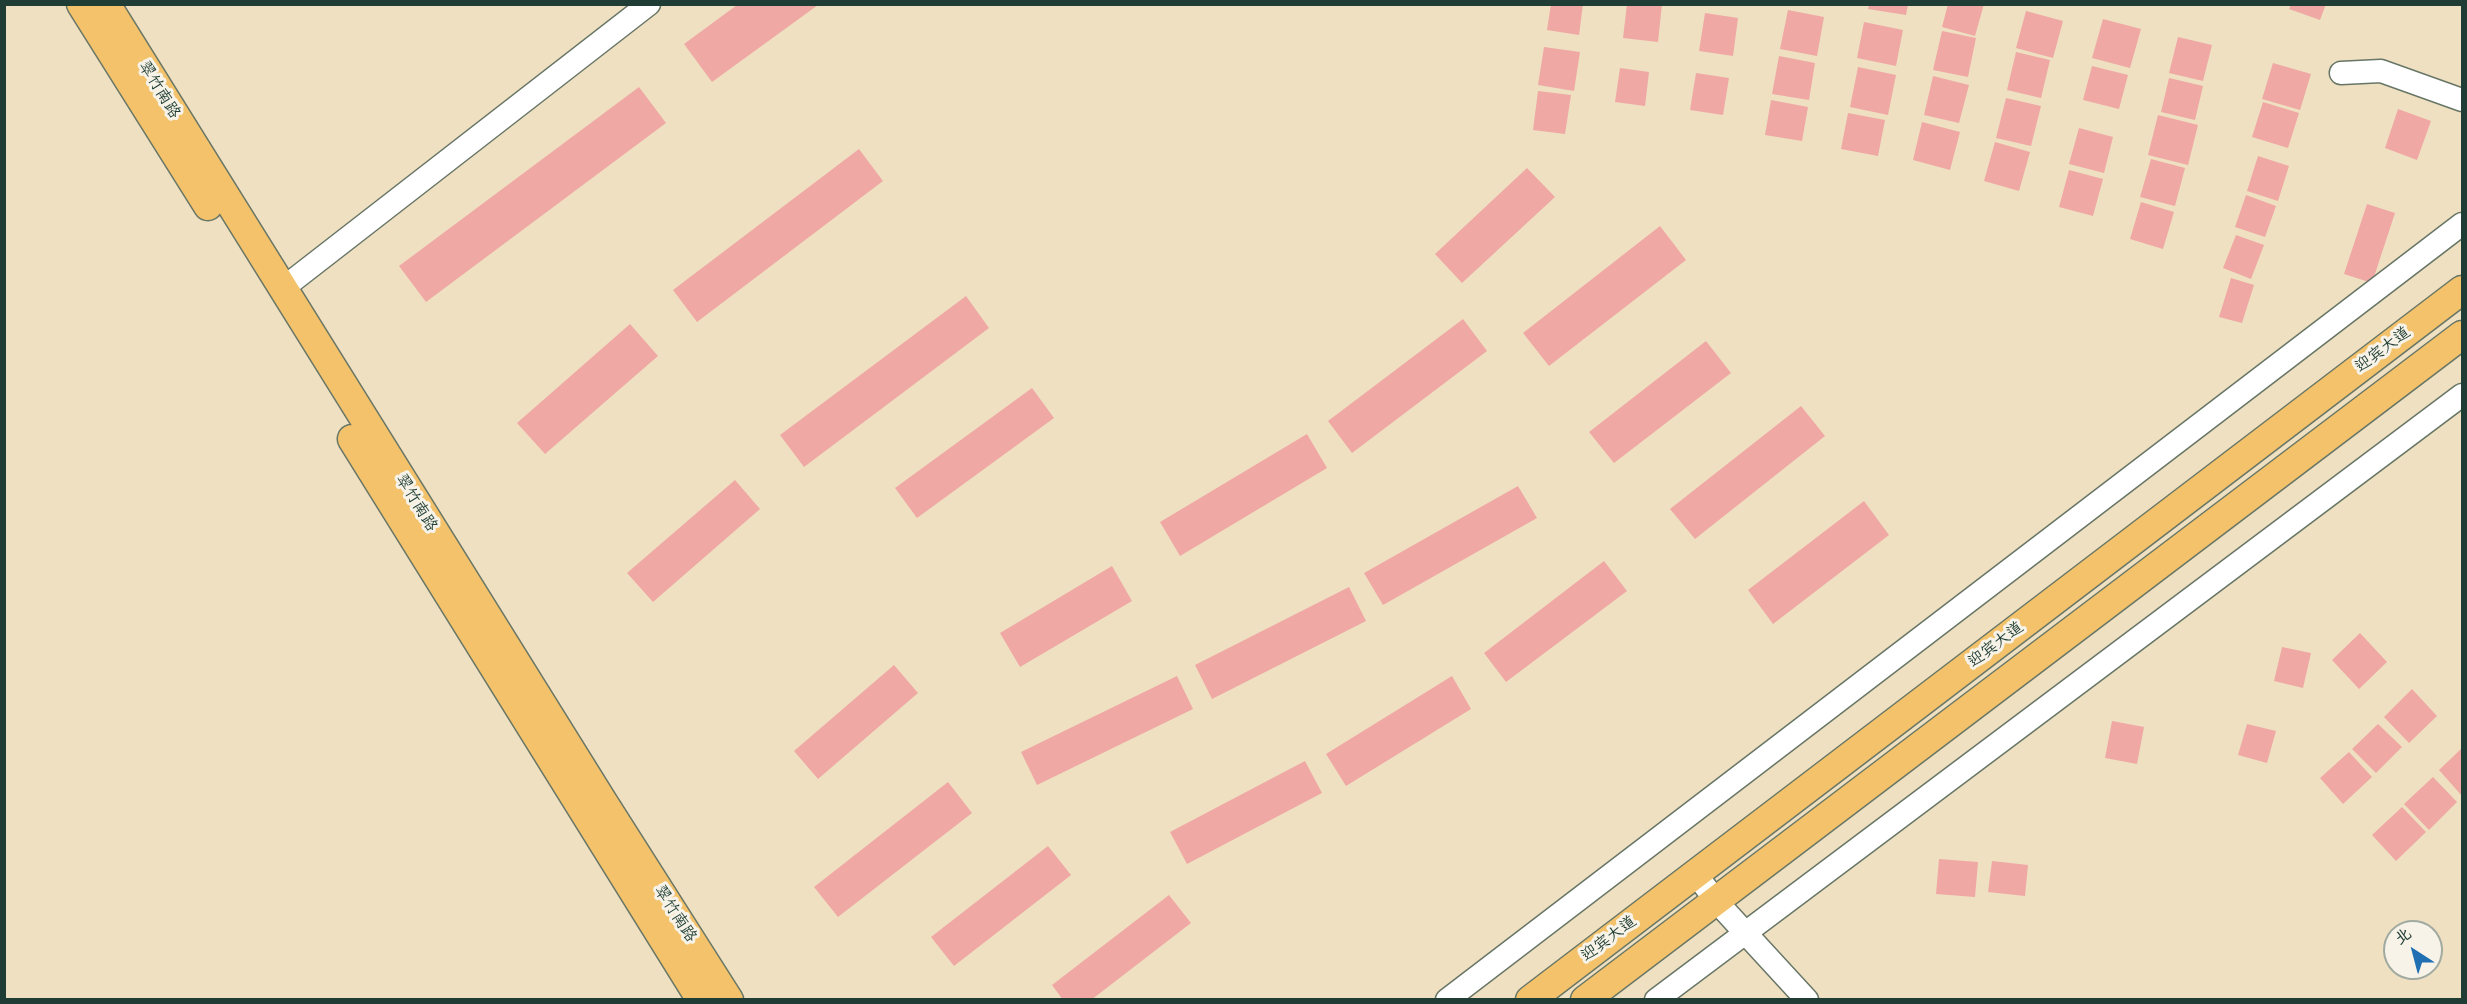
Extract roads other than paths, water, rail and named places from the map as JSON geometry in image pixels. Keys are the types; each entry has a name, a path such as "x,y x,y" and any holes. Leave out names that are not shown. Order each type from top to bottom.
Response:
{"main road":[{"name":"翠竹南路","path":"81,4 701,999"},
{"name":"翠竹南路","path":"106,4 282,289 729,999"},
{"name":"迎宾大道","path":"1530,999 2463,290"},
{"name":"迎宾大道","path":"1585,999 2463,335"}],"street":[{"path":"282,289 649,4"},
{"path":"2341,73 2381,71 2463,100"},
{"path":"1447,999 2463,224"},
{"path":"1656,999 2463,395"},
{"path":"1695,873 1716,901 1807,999"}]}
